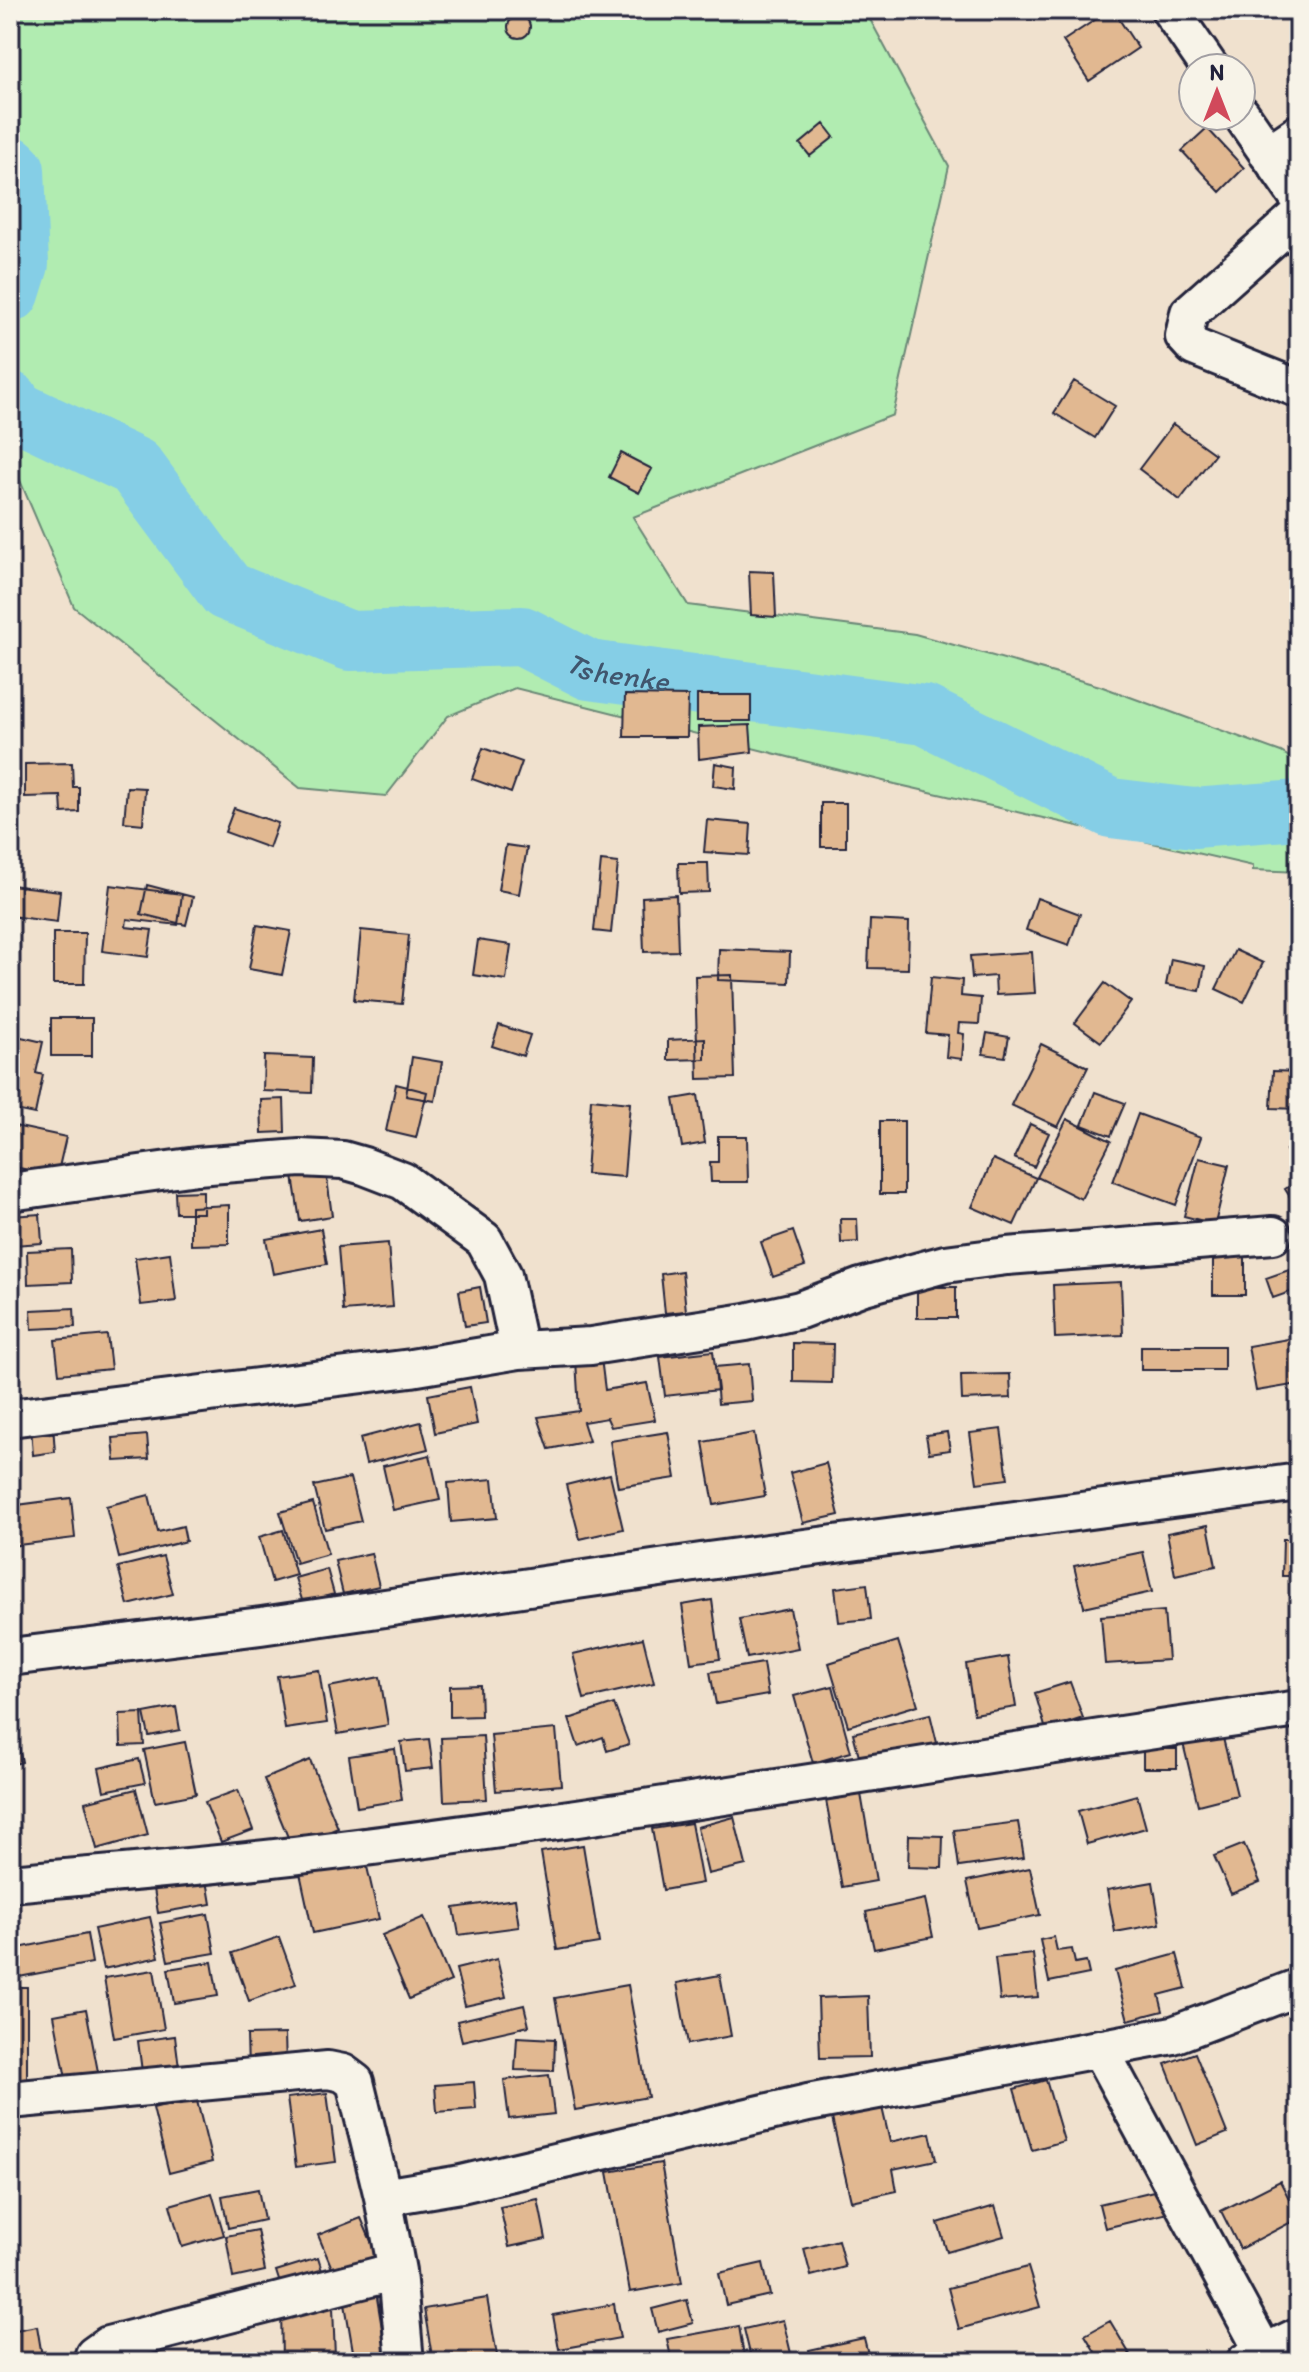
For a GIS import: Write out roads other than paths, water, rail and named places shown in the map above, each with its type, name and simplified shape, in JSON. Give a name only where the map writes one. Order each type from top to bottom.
[{"type":"street","points":[[1170,10],[1199,52]]},
{"type":"street","points":[[1253,132],[1299,198]]},
{"type":"street","points":[[1268,154],[1299,133]]},
{"type":"street","points":[[1299,215],[1189,313],[1184,336],[1194,347],[1299,389]]},
{"type":"street","points":[[10,1192],[197,1166],[285,1159],[343,1160],[364,1166],[403,1181],[484,1240],[503,1275],[519,1350]]},
{"type":"street","points":[[10,1418],[411,1368],[519,1350],[591,1346],[746,1322],[800,1310],[861,1287],[945,1264],[1007,1256],[1273,1235]]},
{"type":"street","points":[[10,1657],[261,1626],[708,1561],[1299,1482]]},
{"type":"street","points":[[10,1883],[324,1852],[931,1767],[1085,1740],[1299,1709]]},
{"type":"street","points":[[383,2197],[461,2184],[808,2103],[1173,2035],[1299,1987]]},
{"type":"street","points":[[1099,2048],[1259,2360],[1299,2336]]},
{"type":"street","points":[[10,2100],[328,2070],[343,2073],[355,2082],[383,2197],[397,2271],[405,2362]]},
{"type":"street","points":[[92,2362],[94,2355],[108,2345],[397,2271]]},
{"type":"waterway","name":"Tshenke","points":[[10,165],[15,170],[19,264],[10,293]]},
{"type":"waterway","name":"Tshenke","points":[[10,401],[15,410],[135,467],[227,591],[350,641],[522,636],[589,670],[925,715],[1111,808],[1194,818],[1299,810]]}]
